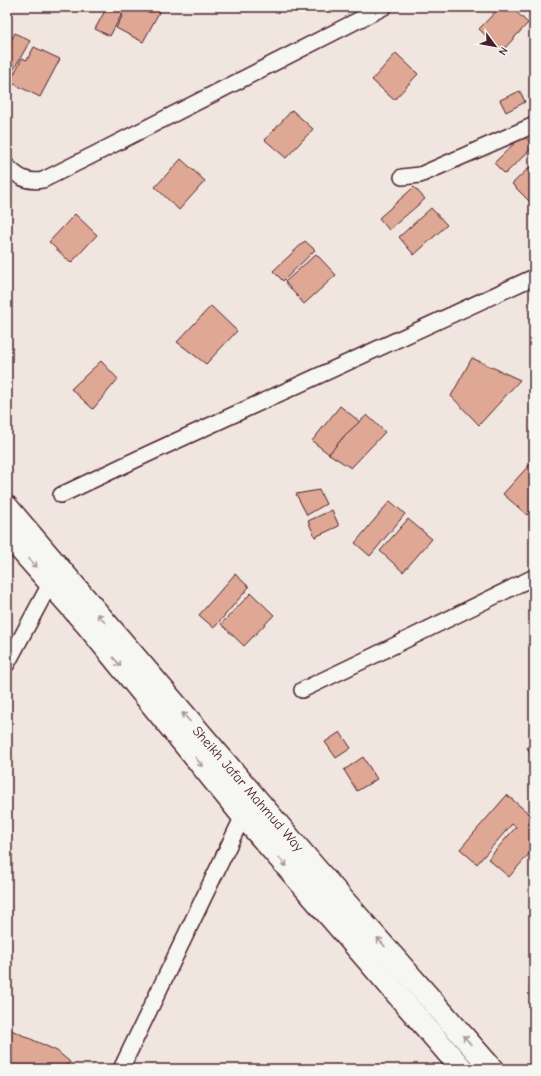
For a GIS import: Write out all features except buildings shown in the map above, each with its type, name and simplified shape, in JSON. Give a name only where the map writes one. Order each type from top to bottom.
[{"type":"main road","name":"Sheikh Jafar Mahmud Way","points":[[7,507],[316,869],[492,1069]]},
{"type":"main road","name":"Sheikh Jafar Mahmud Way","points":[[7,534],[51,582],[88,626],[243,816],[462,1069]]},
{"type":"street","points":[[7,166],[24,179],[33,182],[43,180],[384,7]]},
{"type":"street","points":[[402,177],[420,175],[534,125]]},
{"type":"street","points":[[61,495],[534,277]]},
{"type":"street","points":[[302,690],[534,577]]},
{"type":"street","points":[[7,664],[51,582]]},
{"type":"street","points":[[121,1069],[243,816]]}]
